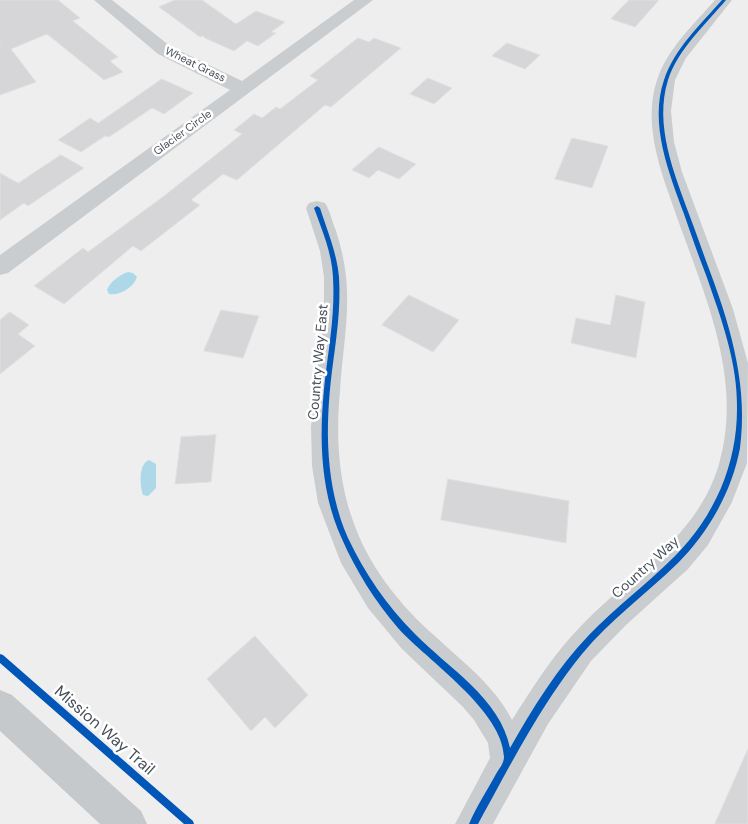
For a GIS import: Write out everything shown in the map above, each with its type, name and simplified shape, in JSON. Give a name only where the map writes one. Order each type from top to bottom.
[{"type":"main road","points":[[0,706],[128,824]]},
{"type":"street","name":"Wheat Grass","points":[[102,0],[164,50],[244,89]]},
{"type":"street","name":"Glacier Circle","points":[[0,266],[365,0]]},
{"type":"street","name":"Country Way","points":[[473,824],[508,760],[548,694],[580,650],[617,612],[678,558],[696,538],[722,495],[737,449],[742,403],[740,381],[733,348],[672,171],[664,142],[662,116],[663,91],[676,59],[724,0]]},
{"type":"street","name":"Country Way East","points":[[317,208],[336,275],[337,312],[325,419],[326,467],[337,518],[346,543],[374,592],[412,636],[489,713],[503,735],[508,760]]},
{"type":"water","points":[[128,272],[133,273],[137,277],[133,284],[118,294],[109,294],[107,290],[110,284]]},
{"type":"water","points":[[149,460],[156,464],[156,488],[148,496],[143,495],[141,470],[145,462]]},
{"type":"building","points":[[0,0],[58,0],[80,18],[73,21],[118,57],[110,61],[123,72],[104,80],[47,34],[11,49],[36,82],[0,95]]},
{"type":"building","points":[[175,0],[202,0],[236,24],[256,11],[285,22],[271,32],[276,33],[258,46],[247,41],[234,51],[203,36],[200,37],[159,7]]},
{"type":"building","points":[[629,0],[659,0],[635,27],[611,19]]},
{"type":"building","points":[[358,38],[369,42],[374,38],[401,48],[331,107],[325,105],[237,180],[223,174],[191,200],[200,205],[141,251],[133,246],[64,304],[34,286],[83,248],[88,252],[164,196],[242,134],[234,130],[254,114],[262,118],[276,107],[280,109],[318,80],[310,76]]},
{"type":"building","points":[[507,43],[540,55],[525,69],[492,56]]},
{"type":"building","points":[[428,78],[452,88],[434,104],[410,94]]},
{"type":"building","points":[[162,79],[193,93],[164,114],[152,108],[109,137],[105,136],[81,152],[58,140],[90,118],[98,123]]},
{"type":"building","points":[[572,138],[608,146],[592,188],[555,179]]},
{"type":"building","points":[[379,147],[416,164],[399,179],[378,170],[369,178],[352,170]]},
{"type":"building","points":[[61,155],[84,168],[28,206],[24,203],[0,220],[0,173],[18,183]]},
{"type":"building","points":[[409,295],[459,320],[433,352],[382,325]]},
{"type":"building","points":[[616,295],[645,302],[636,358],[571,343],[576,318],[610,325]]},
{"type":"building","points":[[221,310],[259,316],[243,358],[204,351]]},
{"type":"building","points":[[10,312],[29,325],[18,334],[35,346],[0,374],[0,320]]},
{"type":"building","points":[[216,435],[211,482],[175,484],[181,437]]},
{"type":"building","points":[[448,479],[569,501],[566,543],[441,520]]},
{"type":"building","points":[[255,636],[308,695],[275,728],[265,717],[251,731],[207,679]]},
{"type":"building","points":[[748,749],[748,824],[715,824]]},
{"type":"cycle path","points":[[473,824],[523,734],[564,670],[580,650],[615,614],[688,548],[715,508],[733,463],[737,448],[741,407],[732,348],[721,309],[672,172],[664,142],[661,111],[662,95],[666,80],[677,58],[691,38],[724,0]]},
{"type":"cycle path","points":[[317,208],[331,251],[336,277],[336,313],[327,389],[325,447],[332,503],[338,521],[360,568],[390,612],[413,638],[475,695],[486,708],[503,738],[508,760]]},
{"type":"cycle path","name":"Mission Way Trail","points":[[0,658],[190,824]]}]
